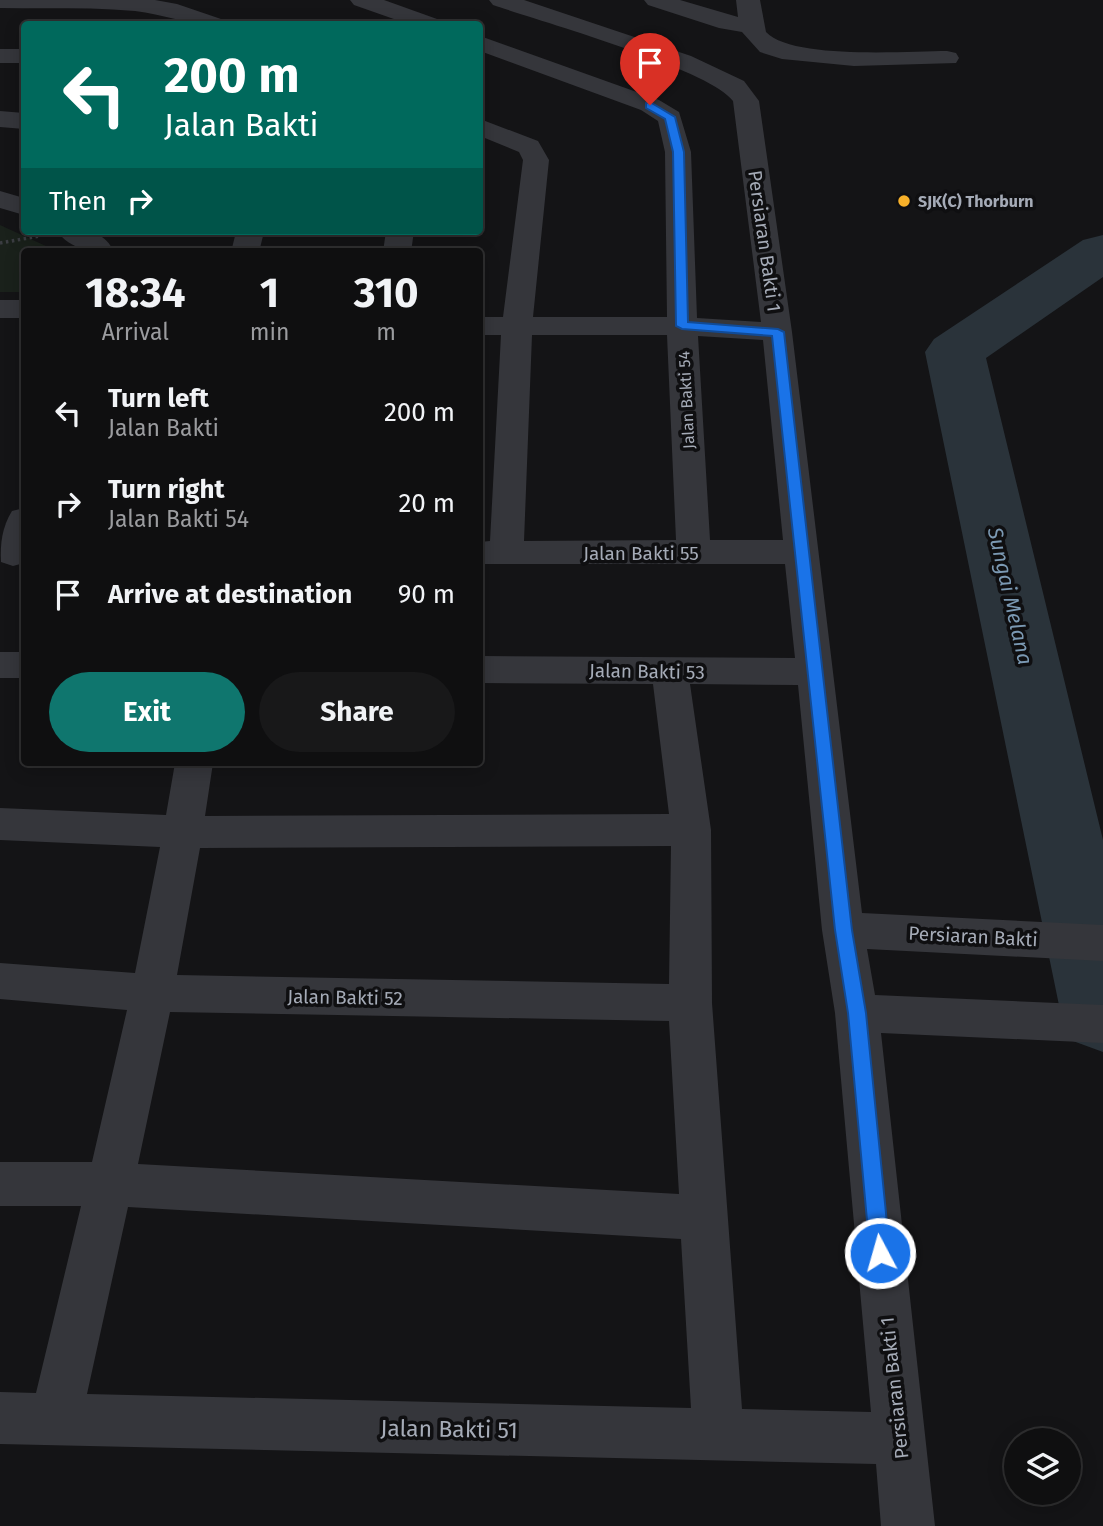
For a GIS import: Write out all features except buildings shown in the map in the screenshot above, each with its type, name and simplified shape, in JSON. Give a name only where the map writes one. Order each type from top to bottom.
[{"type":"street","points":[[362,0],[409,21]]},
{"type":"street","points":[[501,0],[546,9],[696,50],[738,24],[748,0]]},
{"type":"street","points":[[656,0],[738,24],[769,48],[797,55],[947,58]]},
{"type":"street","points":[[0,1],[132,4],[169,9],[204,21]]},
{"type":"street","name":"Jalan Bakti 54","points":[[483,44],[650,105],[670,117],[678,152],[682,326],[694,553]]},
{"type":"street","name":"Persiaran Bakti 1","points":[[696,50],[735,86],[746,101],[778,332],[843,930],[857,1013],[908,1526]]},
{"type":"street","points":[[0,56],[21,56]]},
{"type":"street","points":[[0,119],[21,121]]},
{"type":"street","points":[[483,128],[529,147],[536,160],[493,553]]},
{"type":"street","points":[[0,199],[21,206]]},
{"type":"street","points":[[78,235],[98,248]]},
{"type":"street","points":[[0,309],[21,309]]},
{"type":"street","points":[[483,326],[682,326],[778,332]]},
{"type":"street","points":[[12,554],[21,528]]},
{"type":"street","name":"Jalan Bakti 55","points":[[493,553],[802,552]]},
{"type":"street","points":[[0,665],[21,665]]},
{"type":"street","name":"Jalan Bakti 53","points":[[483,669],[815,672]]},
{"type":"street","points":[[670,671],[691,830],[690,1003],[718,1435]]},
{"type":"street","points":[[56,1419],[152,993],[184,832],[194,766]]},
{"type":"street","points":[[0,824],[184,832],[691,830]]},
{"type":"street","name":"Persiaran Bakti","points":[[843,930],[1103,943]]},
{"type":"street","name":"Jalan Bakti 52","points":[[0,981],[152,993],[690,1003]]},
{"type":"street","points":[[857,1013],[1103,1024]]},
{"type":"street","points":[[0,1184],[109,1184],[705,1218]]},
{"type":"street","name":"Jalan Bakti 51","points":[[0,1418],[899,1439]]},
{"type":"path","points":[[0,243],[41,236]]},
{"type":"shaded area","points":[[0,225],[50,248],[21,248],[21,292],[0,292]]},
{"type":"waterway","name":"Sungai Melana","points":[[1103,252],[955,352],[1103,1015]]},
{"type":"place","name":"SJK(C) Thorburn","points":[[904,201]]},
{"type":"route","points":[[650,105],[670,117],[678,152],[682,326],[778,332],[843,930],[857,1013],[880,1253]]}]
